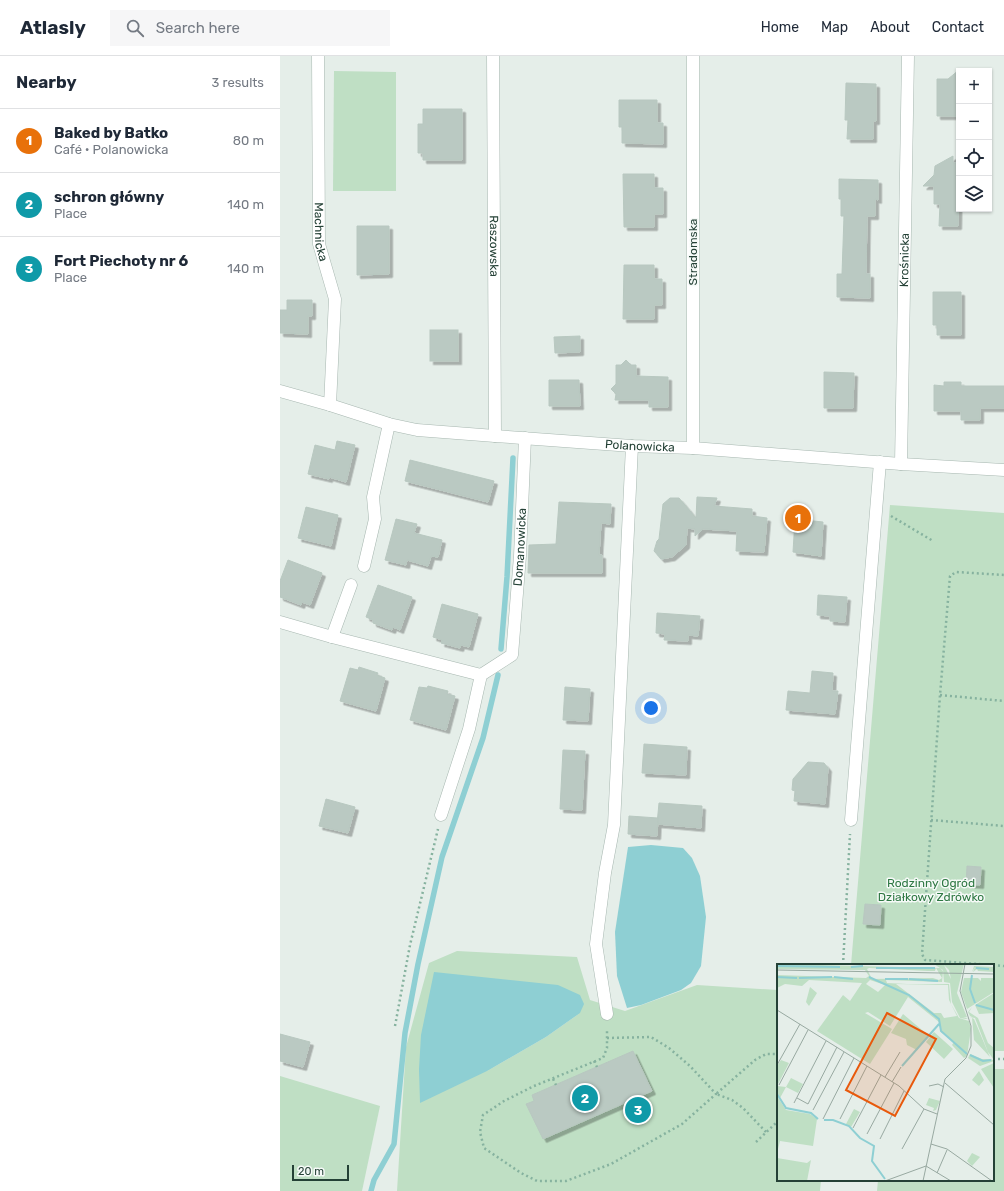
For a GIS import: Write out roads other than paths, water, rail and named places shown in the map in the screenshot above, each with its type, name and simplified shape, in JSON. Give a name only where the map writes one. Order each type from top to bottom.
[{"type":"street","name":"Machnicka","points":[[318,56],[319,244],[335,299],[330,405]]},
{"type":"street","name":"Raszowska","points":[[493,56],[495,436]]},
{"type":"street","name":"Stradomska","points":[[693,56],[693,448]]},
{"type":"street","name":"Krośnicka","points":[[901,464],[908,56]]},
{"type":"street","name":"Polanowicka","points":[[280,391],[389,424],[417,430],[632,446],[693,448],[901,464],[1004,470]]},
{"type":"street","points":[[364,566],[375,519],[373,497],[389,424]]},
{"type":"street","name":"Domanowicka","points":[[480,675],[512,655],[520,556],[525,438]]},
{"type":"street","points":[[607,1014],[596,944],[605,874],[614,825],[632,446]]},
{"type":"street","points":[[851,820],[880,462]]},
{"type":"street","points":[[332,637],[351,585]]},
{"type":"street","points":[[280,622],[480,675],[469,729],[441,815]]},
{"type":"water","points":[[651,845],[683,848],[692,858],[700,876],[706,917],[701,966],[691,983],[681,990],[641,1005],[627,1008],[617,976],[615,932],[628,847]]},
{"type":"water","points":[[434,972],[558,985],[580,995],[584,1004],[580,1013],[546,1037],[487,1071],[420,1103],[419,1069],[421,1035]]},
{"type":"waterway","points":[[501,649],[507,577],[513,458]]},
{"type":"waterway","points":[[371,1191],[374,1180],[394,1144],[405,1033],[418,964],[442,857],[483,738],[498,675]]},
{"type":"place","name":"Baked by Batko","points":[[798,518]]},
{"type":"place","name":"schron główny","points":[[585,1098]]},
{"type":"place","name":"Fort Piechoty nr 6","points":[[638,1110]]},
{"type":"park label","name":"Rodzinny Ogród Działkowy Zdrówko","points":[[931,890]]}]
